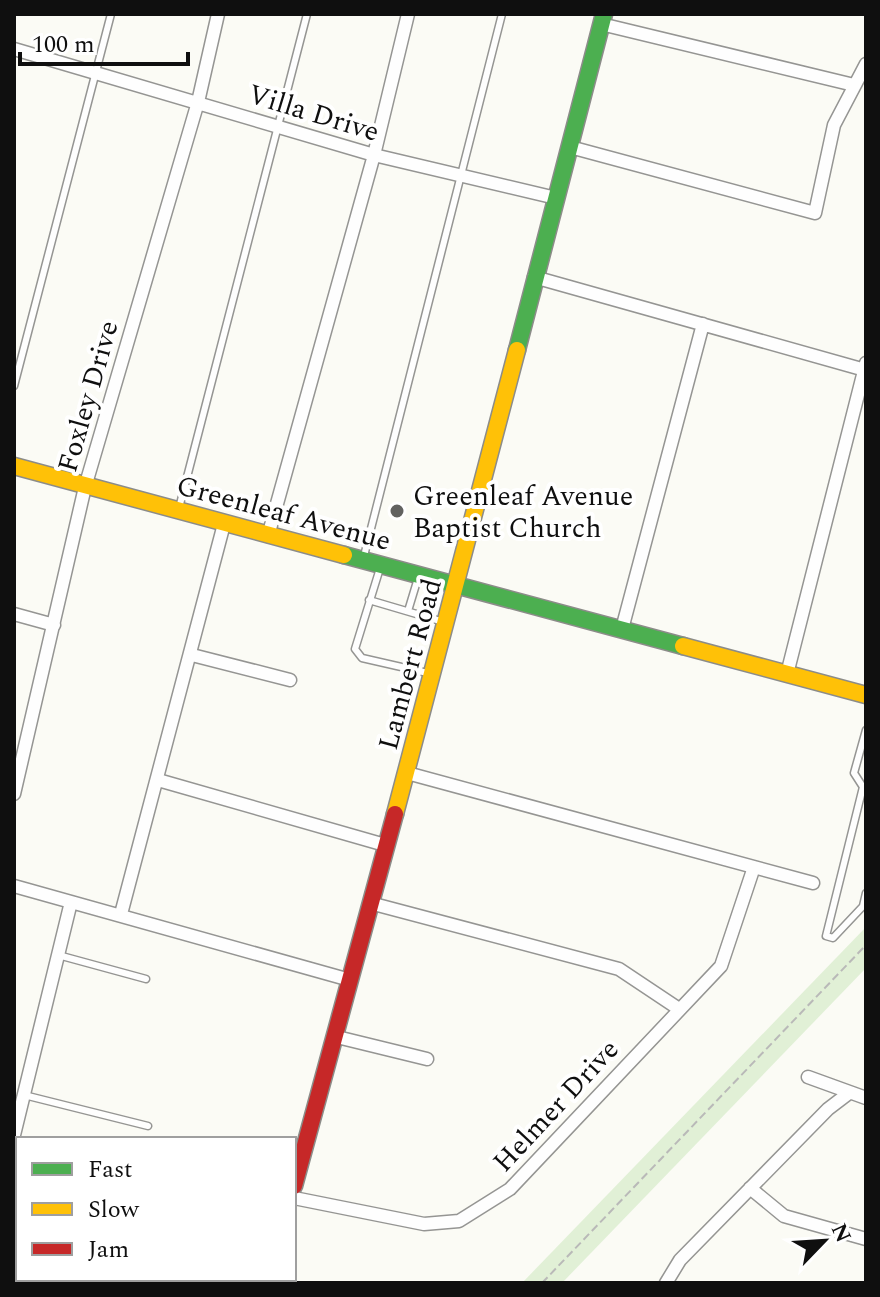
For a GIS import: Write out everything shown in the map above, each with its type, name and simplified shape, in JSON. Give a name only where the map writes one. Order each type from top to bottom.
[{"type":"main road","name":"Lambert Road","points":[[296,1179],[447,623],[603,19]]},
{"type":"main road","name":"Greenleaf Avenue","points":[[14,466],[866,695]]},
{"type":"street","name":"Foxley Drive","points":[[14,794],[20,751],[54,625],[85,487],[198,102],[218,14]]},
{"type":"street","points":[[268,536],[374,155],[408,14]]},
{"type":"street","points":[[603,19],[854,85]]},
{"type":"street","name":"Villa Drive","points":[[14,49],[374,155],[556,198]]},
{"type":"street","points":[[570,147],[815,213],[834,125],[866,64]]},
{"type":"street","points":[[534,277],[865,366],[787,674]]},
{"type":"street","points":[[622,629],[703,324]]},
{"type":"street","points":[[121,914],[192,655],[224,524]]},
{"type":"street","points":[[14,614],[54,625]]},
{"type":"street","points":[[192,655],[290,680]]},
{"type":"street","points":[[407,773],[813,883]]},
{"type":"street","points":[[158,780],[385,845]]},
{"type":"street","name":"Helmer Drive","points":[[296,1198],[424,1224],[459,1221],[510,1189],[721,966],[754,867]]},
{"type":"street","points":[[14,886],[350,980]]},
{"type":"street","points":[[14,1135],[71,902]]},
{"type":"street","points":[[370,903],[619,969],[679,1009]]},
{"type":"street","points":[[337,1037],[427,1059]]},
{"type":"street","points":[[808,1077],[866,1098]]},
{"type":"street","points":[[666,1283],[680,1260],[828,1109],[849,1093]]},
{"type":"street","points":[[750,1188],[784,1216],[866,1239]]},
{"type":"lane","points":[[14,386],[111,14]]},
{"type":"lane","points":[[178,512],[307,14]]},
{"type":"lane","points":[[363,560],[502,14]]},
{"type":"lane","points":[[381,565],[355,644],[358,655],[432,674]]},
{"type":"lane","points":[[408,611],[419,574]]},
{"type":"lane","points":[[369,600],[447,623]]},
{"type":"lane","points":[[866,730],[854,773],[863,787],[826,936],[833,938],[865,905],[866,893]]},
{"type":"lane","points":[[58,955],[146,979]]},
{"type":"lane","points":[[24,1095],[148,1126]]},
{"type":"path","points":[[542,1283],[866,945]]},
{"type":"green space","points":[[866,927],[866,968],[562,1283],[522,1283]]},
{"type":"traffic: fast","points":[[517,350],[604,14]]},
{"type":"traffic: fast","points":[[344,555],[683,646]]},
{"type":"traffic: slow","points":[[395,814],[517,350]]},
{"type":"traffic: slow","points":[[14,466],[344,555]]},
{"type":"traffic: slow","points":[[683,646],[866,695]]},
{"type":"traffic: jam","points":[[296,1179],[395,814]]},
{"type":"place","name":"Greenleaf Avenue Baptist Church","points":[[397,511]]}]
